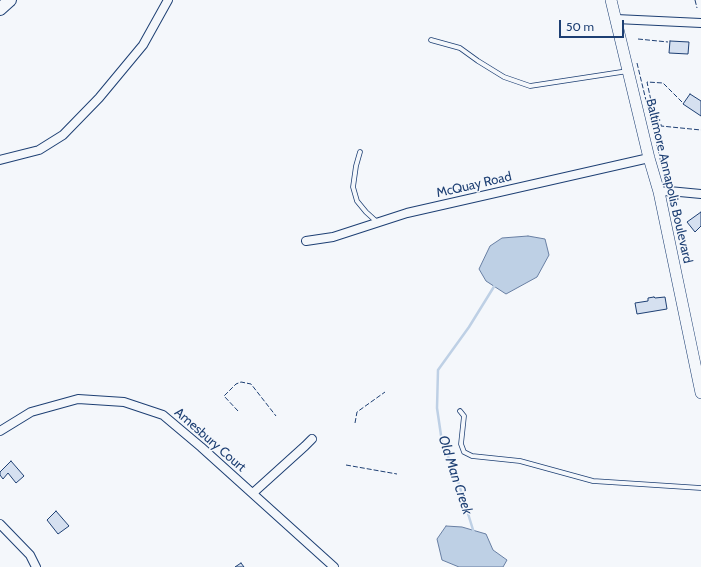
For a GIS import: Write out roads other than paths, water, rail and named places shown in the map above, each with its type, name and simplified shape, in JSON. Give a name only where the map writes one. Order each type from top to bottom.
[{"type":"main road","points":[[0,9],[10,0]]},
{"type":"main road","name":"Baltimore Annapolis Boulevard","points":[[611,0],[649,158],[659,192],[701,393]]},
{"type":"street","points":[[0,160],[39,150],[63,134],[99,98],[143,45],[168,0]]},
{"type":"street","points":[[616,19],[701,23]]},
{"type":"street","name":"McQuay Road","points":[[306,240],[333,237],[414,211],[649,158]]},
{"type":"street","points":[[659,192],[669,191],[701,194]]},
{"type":"street","name":"Amesbury Court","points":[[0,431],[31,412],[78,399],[124,402],[163,415],[253,493],[334,567]]},
{"type":"street","points":[[253,493],[312,438]]},
{"type":"street","points":[[0,524],[30,554],[36,567]]},
{"type":"lane","points":[[432,40],[460,48],[504,77],[530,86],[628,71]]},
{"type":"lane","points":[[360,152],[353,187],[357,201],[377,223]]},
{"type":"lane","points":[[460,411],[464,416],[461,444],[464,452],[472,456],[520,461],[593,481],[701,488]]},
{"type":"water","points":[[528,236],[545,239],[549,255],[537,277],[506,294],[486,281],[479,269],[490,246],[502,238]]},
{"type":"water","points":[[446,526],[462,527],[486,534],[493,550],[507,560],[503,567],[459,567],[442,560],[437,539]]},
{"type":"waterway","name":"Old Man Creek","points":[[474,533],[457,478],[442,442],[437,408],[438,370],[469,327],[495,285]]}]
